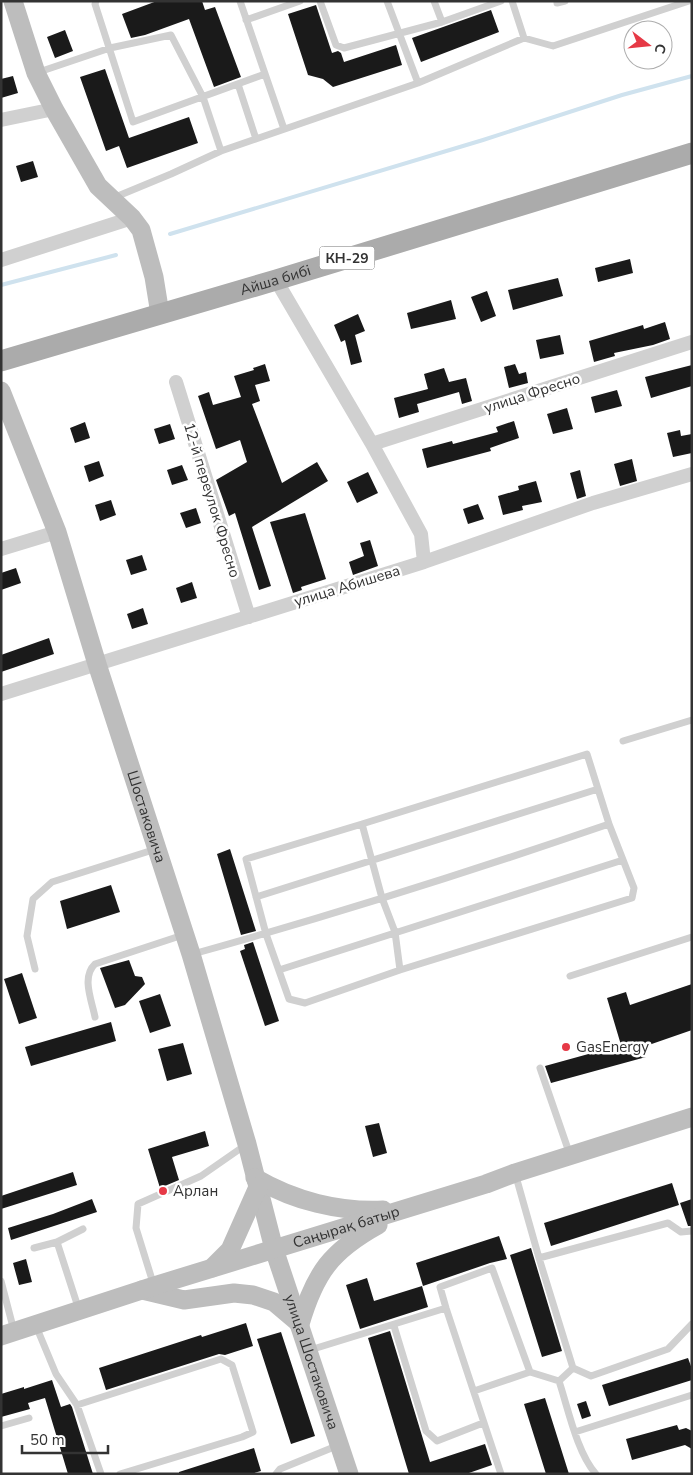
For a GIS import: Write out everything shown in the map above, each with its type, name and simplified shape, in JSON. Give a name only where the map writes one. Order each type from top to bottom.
[{"type":"main road","name":"Айша бибі","points":[[1,361],[276,280],[692,153]]},
{"type":"street","points":[[14,1],[36,73],[54,109],[98,186],[137,224],[154,277],[160,314]]},
{"type":"street","points":[[1,120],[54,109]]},
{"type":"street","points":[[1,260],[137,224]]},
{"type":"street","points":[[276,280],[372,444],[421,534],[424,562]]},
{"type":"street","name":"улица Фресно","points":[[372,444],[692,342]]},
{"type":"street","name":"12-й переулок Фресно","points":[[176,382],[249,617]]},
{"type":"street","name":"Шостаковича","points":[[1,391],[57,532],[97,664],[190,954],[247,1144],[274,1249]]},
{"type":"street","name":"улица Абишева","points":[[1,694],[424,562],[593,503],[692,474]]},
{"type":"street","points":[[1,549],[57,532]]},
{"type":"street","name":"Саңырақ батыр","points":[[8,1334],[148,1288],[486,1184],[570,1155],[692,1117]]},
{"type":"street","points":[[212,1268],[230,1250],[257,1183],[300,1198],[338,1208],[370,1210],[407,1209]]},
{"type":"street","points":[[148,1288],[184,1300],[234,1293],[253,1295],[274,1302],[300,1324],[309,1296],[326,1265],[338,1252],[356,1238],[407,1209]]},
{"type":"street","name":"улица Шостаковича","points":[[274,1249],[349,1474]]},
{"type":"lane","points":[[96,1],[95,4],[133,122],[265,74]]},
{"type":"lane","points":[[240,1],[284,129]]},
{"type":"lane","points":[[246,20],[300,1]]},
{"type":"lane","points":[[320,1],[336,45],[348,48],[442,22],[501,1]]},
{"type":"lane","points":[[387,1],[418,83]]},
{"type":"lane","points":[[434,1],[442,22]]},
{"type":"lane","points":[[512,1],[524,38]]},
{"type":"lane","points":[[557,1],[557,3],[565,1]]},
{"type":"lane","points":[[111,199],[221,151],[418,83],[524,38],[553,46],[664,5],[689,1]]},
{"type":"lane","points":[[36,73],[110,48],[171,35],[203,97],[221,151]]},
{"type":"lane","points":[[238,84],[256,139]]},
{"type":"lane","points":[[623,741],[692,720]]},
{"type":"lane","points":[[587,754],[609,824],[634,888],[632,898],[400,970],[305,1003],[289,999],[266,934],[246,859],[587,754]]},
{"type":"lane","points":[[256,898],[598,789]]},
{"type":"lane","points":[[362,824],[382,898],[395,932],[400,970]]},
{"type":"lane","points":[[190,954],[266,934],[484,867],[609,824]]},
{"type":"lane","points":[[35,969],[27,936],[33,899],[52,882],[156,849]]},
{"type":"lane","points":[[279,970],[623,860]]},
{"type":"lane","points":[[95,1016],[88,978],[89,972],[95,964],[184,935]]},
{"type":"lane","points":[[570,976],[692,937]]},
{"type":"lane","points":[[540,1068],[570,1155]]},
{"type":"lane","points":[[148,1288],[136,1228],[138,1204],[201,1176],[247,1144]]},
{"type":"lane","points":[[515,1173],[573,1368],[591,1376],[668,1349],[692,1324]]},
{"type":"lane","points":[[539,1258],[668,1223],[681,1232],[692,1231]]},
{"type":"lane","points":[[34,1248],[57,1242],[84,1229]]},
{"type":"lane","points":[[57,1242],[79,1310]]},
{"type":"lane","points":[[501,1474],[483,1424],[440,1287],[492,1268],[530,1372]]},
{"type":"lane","points":[[1,1281],[8,1334]]},
{"type":"lane","points":[[309,1350],[394,1326],[446,1308]]},
{"type":"lane","points":[[36,1325],[56,1374],[77,1405],[101,1474]]},
{"type":"lane","points":[[394,1326],[426,1431],[437,1441],[483,1424]]},
{"type":"lane","points":[[77,1405],[221,1359],[232,1365],[252,1432],[242,1437],[120,1474]]},
{"type":"lane","points":[[559,1381],[573,1368]]},
{"type":"lane","points":[[474,1391],[530,1372],[559,1381]]},
{"type":"lane","points":[[559,1381],[574,1432],[590,1467],[596,1474]]},
{"type":"lane","points":[[574,1432],[692,1395]]},
{"type":"lane","points":[[1,1426],[29,1418]]},
{"type":"lane","points":[[276,1474],[280,1469],[340,1444]]},
{"type":"building","points":[[157,1],[202,1],[205,10],[215,7],[241,77],[214,87],[189,19],[145,35],[131,38],[122,14]]},
{"type":"building","points":[[316,5],[332,53],[338,51],[341,53],[344,62],[396,45],[402,65],[333,87],[323,79],[308,75],[288,14]]},
{"type":"building","points":[[491,10],[499,32],[421,62],[412,38]]},
{"type":"building","points":[[65,30],[73,51],[55,58],[47,37]]},
{"type":"building","points":[[105,69],[129,138],[189,117],[198,143],[127,168],[119,146],[106,151],[80,77]]},
{"type":"building","points":[[13,76],[18,93],[1,98],[1,79]]},
{"type":"building","points":[[33,161],[38,177],[21,182],[16,166]]},
{"type":"building","points":[[630,259],[633,273],[598,282],[595,268]]},
{"type":"building","points":[[558,278],[563,296],[513,310],[508,290]]},
{"type":"building","points":[[487,291],[496,316],[481,322],[471,297]]},
{"type":"building","points":[[451,300],[456,319],[411,329],[407,313]]},
{"type":"building","points":[[358,314],[365,331],[355,335],[362,362],[351,365],[345,340],[341,342],[334,325]]},
{"type":"building","points":[[665,322],[670,339],[653,345],[614,353],[615,356],[594,362],[589,341],[643,325],[644,329]]},
{"type":"building","points":[[560,335],[564,354],[540,359],[536,340]]},
{"type":"building","points":[[265,364],[270,381],[255,385],[260,401],[252,404],[282,483],[317,462],[328,481],[252,527],[271,586],[259,590],[235,513],[229,516],[216,480],[247,462],[240,440],[216,449],[198,396],[209,392],[213,405],[241,397],[234,376],[254,370],[253,368]]},
{"type":"building","points":[[515,364],[519,374],[526,372],[528,383],[509,388],[504,367]]},
{"type":"building","points":[[692,365],[692,386],[651,398],[645,377]]},
{"type":"building","points":[[444,368],[449,382],[466,378],[472,401],[462,404],[459,392],[417,404],[419,412],[399,418],[394,398],[428,389],[424,374]]},
{"type":"building","points":[[617,390],[622,406],[595,413],[591,397]]},
{"type":"building","points":[[567,408],[573,429],[553,434],[547,414]]},
{"type":"building","points":[[514,421],[519,438],[490,448],[491,451],[427,468],[422,449],[452,441],[453,444],[498,432],[496,427]]},
{"type":"building","points":[[85,422],[90,438],[75,443],[70,428]]},
{"type":"building","points":[[170,424],[175,439],[159,444],[154,429]]},
{"type":"building","points":[[680,430],[681,436],[692,434],[692,453],[673,457],[667,433]]},
{"type":"building","points":[[632,459],[637,481],[620,486],[614,464]]},
{"type":"building","points":[[99,461],[104,476],[89,482],[84,466]]},
{"type":"building","points":[[182,465],[188,480],[172,485],[167,470]]},
{"type":"building","points":[[580,470],[586,496],[577,499],[570,473]]},
{"type":"building","points":[[368,472],[378,493],[357,503],[347,482]]},
{"type":"building","points":[[536,481],[542,502],[522,506],[523,510],[503,515],[498,496],[519,490],[518,486]]},
{"type":"building","points":[[111,500],[116,515],[100,521],[95,505]]},
{"type":"building","points":[[478,504],[484,519],[468,524],[463,509]]},
{"type":"building","points":[[196,508],[201,523],[186,528],[180,513]]},
{"type":"building","points":[[305,513],[326,579],[301,587],[302,590],[293,593],[270,522]]},
{"type":"building","points":[[370,540],[378,566],[353,575],[349,562],[364,556],[360,543]]},
{"type":"building","points":[[142,555],[147,570],[131,575],[126,560]]},
{"type":"building","points":[[16,568],[21,583],[1,590],[1,573]]},
{"type":"building","points":[[192,582],[197,598],[181,603],[176,588]]},
{"type":"building","points":[[143,608],[148,624],[132,629],[127,614]]},
{"type":"building","points":[[49,638],[54,654],[1,672],[1,655]]},
{"type":"building","points":[[230,849],[256,931],[241,935],[217,854]]},
{"type":"building","points":[[111,885],[120,912],[67,929],[60,901]]},
{"type":"building","points":[[253,942],[279,1021],[265,1026],[240,951],[245,949],[244,945]]},
{"type":"building","points":[[129,960],[135,976],[142,977],[145,984],[125,1005],[115,1008],[100,968]]},
{"type":"building","points":[[22,973],[37,1018],[19,1024],[4,979]]},
{"type":"building","points":[[692,984],[692,1030],[643,1047],[646,1057],[551,1083],[545,1066],[621,1045],[607,998],[626,992],[630,1005]]},
{"type":"building","points":[[160,994],[171,1026],[150,1033],[139,1001]]},
{"type":"building","points":[[111,1022],[116,1041],[31,1066],[25,1047]]},
{"type":"building","points":[[183,1043],[192,1074],[167,1081],[158,1049]]},
{"type":"building","points":[[379,1123],[387,1153],[373,1157],[365,1126]]},
{"type":"building","points":[[205,1131],[209,1146],[172,1157],[179,1180],[160,1188],[148,1149]]},
{"type":"building","points":[[73,1172],[77,1185],[1,1209],[1,1196]]},
{"type":"building","points":[[672,1183],[679,1205],[551,1246],[544,1223]]},
{"type":"building","points":[[92,1199],[97,1212],[11,1240],[8,1228]]},
{"type":"building","points":[[692,1199],[692,1226],[688,1226],[680,1203]]},
{"type":"building","points":[[499,1236],[507,1259],[423,1286],[416,1263]]},
{"type":"building","points":[[531,1248],[562,1351],[542,1357],[510,1255]]},
{"type":"building","points":[[26,1259],[32,1282],[19,1285],[13,1263]]},
{"type":"building","points":[[367,1278],[374,1301],[422,1286],[428,1307],[360,1329],[346,1285]]},
{"type":"building","points":[[246,1323],[253,1346],[225,1355],[219,1354],[106,1390],[99,1368],[201,1335],[202,1337]]},
{"type":"building","points":[[390,1331],[430,1462],[485,1444],[492,1465],[466,1474],[409,1474],[368,1338]]},
{"type":"building","points":[[281,1332],[315,1436],[291,1444],[257,1339]]},
{"type":"building","points":[[688,1358],[692,1369],[692,1380],[609,1406],[602,1385]]},
{"type":"building","points":[[52,1380],[61,1407],[70,1404],[72,1407],[93,1474],[68,1474],[45,1398],[28,1403],[30,1409],[1,1417],[1,1394]]},
{"type":"building","points":[[545,1398],[569,1474],[546,1474],[524,1404]]},
{"type":"building","points":[[586,1401],[591,1416],[582,1419],[577,1404]]},
{"type":"building","points":[[677,1425],[679,1430],[686,1428],[692,1431],[692,1449],[685,1445],[632,1460],[626,1439]]},
{"type":"building","points":[[254,1448],[261,1471],[251,1474],[179,1474],[179,1472]]},
{"type":"waterway","points":[[170,234],[483,140],[622,95],[692,76]]},
{"type":"waterway","points":[[1,285],[116,255]]},
{"type":"place","name":"GasEnergy","points":[[566,1047]]},
{"type":"place","name":"Арлан","points":[[163,1191]]}]
